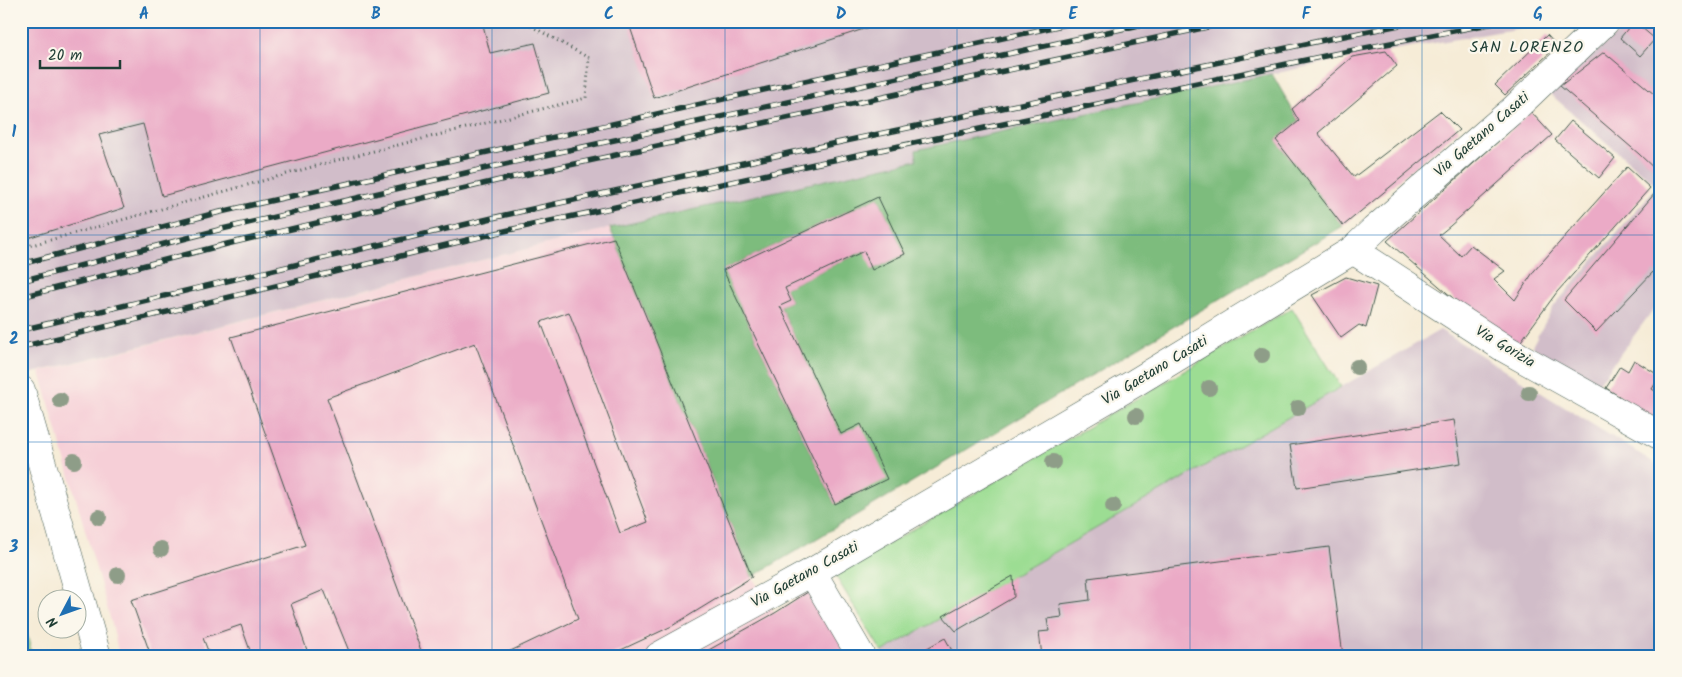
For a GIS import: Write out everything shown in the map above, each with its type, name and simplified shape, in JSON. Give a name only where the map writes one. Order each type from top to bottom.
[{"type":"street","name":"Via Gaetano Casati","points":[[659,656],[812,572],[1133,384],[1353,250],[1514,109],[1605,22]]},
{"type":"street","name":"Via Gorizia","points":[[1353,250],[1504,348],[1661,436]]},
{"type":"street","points":[[21,390],[98,656]]},
{"type":"street","points":[[812,572],[861,656]]},
{"type":"path","points":[[21,248],[330,162],[586,98],[589,58],[522,21]]},
{"type":"shaded area","points":[[21,21],[1562,21],[1352,57],[916,150],[918,160],[610,228],[21,376]]},
{"type":"shaded area","points":[[1632,21],[1661,21],[1661,299],[1596,387],[1532,346],[1554,306],[1657,186],[1549,93]]},
{"type":"shaded area","points":[[610,228],[752,577],[775,613],[811,590],[849,656],[119,656],[113,628],[40,372]]},
{"type":"shaded area","points":[[1440,330],[1661,467],[1661,656],[884,656],[882,652]]},
{"type":"green space","points":[[1272,74],[1299,121],[1276,140],[1343,226],[752,577],[610,228],[917,160],[916,150]],"holes":[[[878,197],[905,254],[873,270],[864,251],[785,288],[791,301],[780,306],[841,434],[861,425],[835,504],[723,270]]]},
{"type":"green space","points":[[1292,308],[1341,387],[882,652],[835,575]]},
{"type":"green space","points":[[21,606],[32,656],[21,656]]},
{"type":"building","points":[[21,21],[482,21],[490,53],[535,43],[549,93],[162,196],[143,124],[99,135],[124,208],[21,240]]},
{"type":"building","points":[[628,21],[885,21],[885,22],[654,98]]},
{"type":"building","points":[[1634,21],[1655,39],[1640,56],[1620,38]]},
{"type":"building","points":[[1648,21],[1661,21],[1661,32]]},
{"type":"building","points":[[1547,35],[1557,46],[1505,95],[1495,85]]},
{"type":"building","points":[[1386,51],[1397,66],[1318,133],[1354,177],[1440,111],[1459,130],[1343,226],[1276,140],[1299,121],[1292,109],[1352,57]]},
{"type":"building","points":[[1604,52],[1661,100],[1661,175],[1560,86]]},
{"type":"building","points":[[1531,112],[1552,135],[1439,235],[1461,256],[1471,245],[1505,271],[1494,279],[1515,300],[1534,271],[1627,167],[1650,188],[1557,292],[1516,348],[1498,337],[1387,241]]},
{"type":"building","points":[[1571,121],[1615,158],[1599,178],[1555,140]]},
{"type":"building","points":[[1661,186],[1661,274],[1654,271],[1596,332],[1564,300]]},
{"type":"building","points":[[878,197],[905,254],[872,270],[864,251],[785,288],[791,301],[780,306],[841,434],[861,424],[887,479],[835,504],[723,270]]},
{"type":"building","points":[[614,238],[752,577],[672,626],[608,656],[500,656],[578,619],[475,343],[327,398],[423,656],[351,656],[324,590],[291,604],[309,656],[252,656],[241,625],[203,638],[210,656],[151,656],[131,600],[305,545],[231,337]],"holes":[[[569,312],[648,522],[620,533],[541,322]]]},
{"type":"building","points":[[1346,277],[1377,286],[1366,328],[1359,325],[1341,338],[1312,295]]},
{"type":"building","points":[[1634,360],[1660,376],[1652,389],[1661,395],[1661,423],[1606,388],[1620,366],[1628,371]]},
{"type":"building","points":[[1454,420],[1461,463],[1297,488],[1290,445]]},
{"type":"building","points":[[1329,547],[1343,656],[1042,656],[1039,632],[1049,631],[1047,619],[1062,617],[1060,604],[1090,600],[1088,578]]},
{"type":"building","points":[[1013,576],[1014,597],[956,631],[943,616]]},
{"type":"building","points":[[811,590],[849,656],[698,656],[775,613]]},
{"type":"building","points":[[945,638],[955,656],[913,656]]},
{"type":"railway","points":[[21,264],[216,213],[1081,21]]},
{"type":"railway","points":[[21,281],[222,229],[496,166],[1158,21]]},
{"type":"railway","points":[[21,297],[227,244],[500,180],[1235,21]]},
{"type":"railway","points":[[21,330],[505,215],[789,153],[1420,21]]},
{"type":"railway","points":[[21,347],[509,230],[1334,54],[1505,21]]},
{"type":"district","name":"SAN LORENZO","points":[[1527,47]]}]
